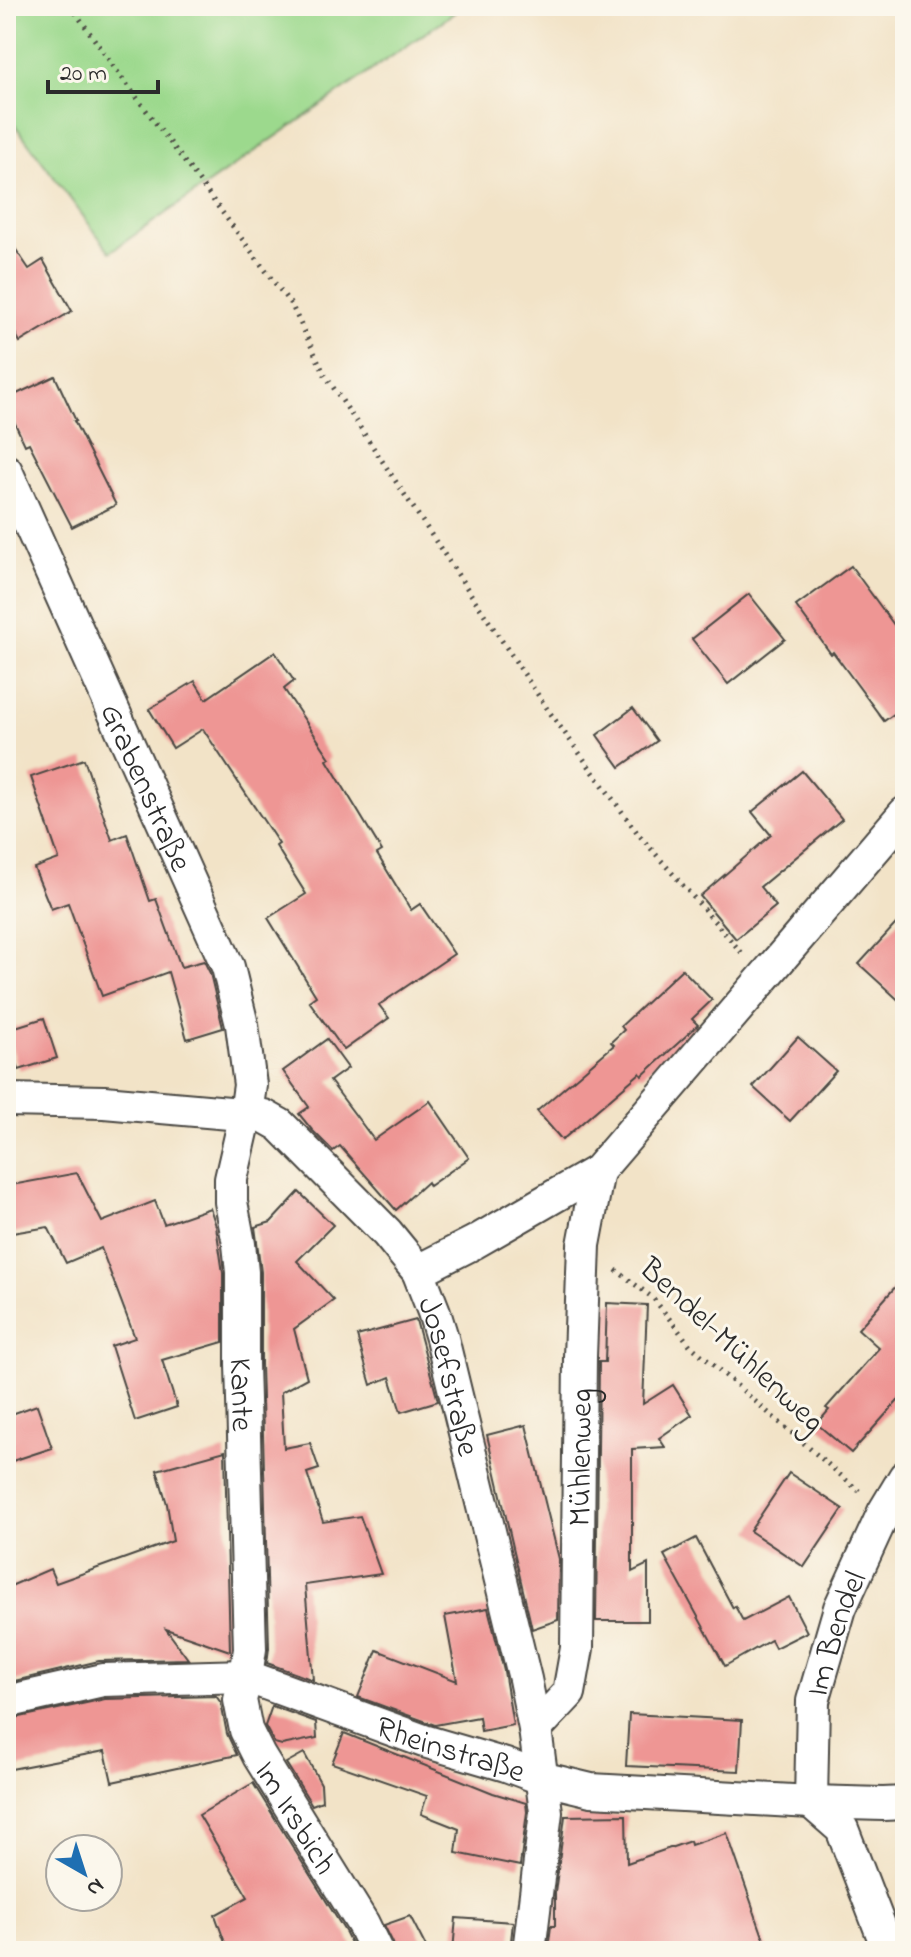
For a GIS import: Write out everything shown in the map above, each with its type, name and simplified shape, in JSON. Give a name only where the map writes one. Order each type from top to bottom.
[{"type":"street","name":"Grabenstraße","points":[[6,471],[228,967],[242,1025],[250,1085],[246,1114]]},
{"type":"street","name":"Mühlenweg","points":[[418,1271],[598,1171],[905,813]]},
{"type":"street","name":"Josefstraße","points":[[6,1100],[104,1102],[264,1116],[280,1125],[387,1233],[418,1271],[442,1338],[535,1729],[546,1812],[529,1951]]},
{"type":"street","name":"Kante","points":[[246,1114],[231,1179],[231,1202],[242,1272],[250,1649],[246,1676]]},
{"type":"street","name":"Mühlenweg","points":[[535,1729],[569,1693],[577,1648],[584,1245],[598,1171]]},
{"type":"street","name":"Im Bendel","points":[[811,1802],[813,1701],[840,1608],[884,1512],[905,1477]]},
{"type":"street","name":"Rheinstraße","points":[[6,1702],[103,1680],[246,1676],[424,1741],[541,1778],[591,1790],[811,1802],[905,1803]]},
{"type":"street","name":"Im Irsbich","points":[[246,1676],[240,1700],[246,1730],[363,1924],[376,1951]]},
{"type":"street","points":[[811,1802],[842,1829],[889,1951]]},
{"type":"path","points":[[71,6],[292,306],[325,375],[548,710],[639,835],[764,978]]},
{"type":"path","name":"Bendel-Mühlenweg","points":[[584,1245],[653,1298],[690,1345],[884,1512]]},
{"type":"green space","points":[[6,6],[464,6],[110,252],[6,113]]},
{"type":"building","points":[[6,235],[29,269],[43,260],[72,311],[20,342],[6,317]]},
{"type":"building","points":[[55,376],[116,505],[72,527],[29,443],[25,445],[6,404],[6,399]]},
{"type":"building","points":[[851,566],[905,640],[905,706],[884,721],[796,606]]},
{"type":"building","points":[[749,594],[785,639],[728,684],[692,639]]},
{"type":"building","points":[[275,652],[294,681],[284,689],[330,758],[327,760],[382,851],[377,854],[411,910],[420,904],[454,954],[379,1005],[389,1018],[344,1050],[309,1001],[316,996],[268,918],[306,894],[276,846],[279,844],[203,729],[173,748],[149,709],[195,681],[206,699]]},
{"type":"building","points":[[633,708],[657,741],[620,767],[597,735]]},
{"type":"building","points":[[84,759],[112,840],[127,834],[150,901],[156,899],[181,967],[204,961],[210,973],[223,1028],[187,1039],[168,972],[102,996],[68,903],[51,909],[34,868],[59,859],[31,777]]},
{"type":"building","points":[[802,771],[842,819],[760,887],[776,906],[736,939],[700,896],[771,835],[752,812]]},
{"type":"building","points":[[905,914],[905,1006],[859,964]]},
{"type":"building","points":[[682,969],[712,1000],[692,1019],[698,1025],[642,1076],[640,1073],[562,1140],[537,1111],[614,1045],[611,1042],[624,1030],[621,1026]]},
{"type":"building","points":[[44,1018],[57,1058],[19,1070],[6,1030]]},
{"type":"building","points":[[798,1037],[836,1071],[790,1121],[753,1087]]},
{"type":"building","points":[[327,1039],[348,1068],[330,1081],[374,1140],[430,1101],[469,1158],[429,1186],[427,1182],[396,1210],[340,1146],[333,1151],[299,1114],[309,1107],[283,1071]]},
{"type":"building","points":[[77,1173],[102,1222],[155,1201],[164,1224],[210,1208],[216,1226],[223,1273],[223,1342],[162,1360],[177,1407],[135,1421],[111,1346],[135,1338],[101,1248],[66,1263],[48,1227],[6,1234],[6,1186]]},
{"type":"building","points":[[299,1192],[333,1225],[297,1261],[334,1300],[294,1329],[307,1378],[281,1392],[284,1448],[310,1443],[319,1469],[307,1473],[323,1522],[360,1516],[381,1574],[305,1585],[313,1680],[267,1663],[261,1272],[255,1227],[271,1222]]},
{"type":"building","points":[[905,1276],[905,1393],[851,1453],[817,1424],[829,1410],[826,1408],[879,1348],[858,1329]]},
{"type":"building","points":[[607,1303],[647,1305],[643,1404],[673,1385],[692,1415],[659,1438],[665,1447],[632,1449],[632,1572],[648,1564],[648,1621],[596,1621],[599,1362],[605,1362]]},
{"type":"building","points":[[416,1320],[438,1401],[401,1412],[390,1377],[371,1385],[357,1336]]},
{"type":"building","points":[[37,1405],[52,1448],[6,1463],[6,1416]]},
{"type":"building","points":[[526,1425],[559,1559],[558,1620],[532,1629],[487,1435]]},
{"type":"building","points":[[225,1451],[230,1651],[166,1629],[188,1659],[99,1661],[6,1683],[6,1588],[50,1569],[56,1583],[173,1541],[157,1470]]},
{"type":"building","points":[[789,1473],[843,1509],[804,1567],[750,1531]]},
{"type":"building","points":[[696,1538],[743,1621],[789,1597],[807,1632],[775,1648],[771,1640],[725,1666],[664,1555]]},
{"type":"building","points":[[488,1608],[504,1671],[513,1725],[481,1731],[479,1717],[435,1725],[358,1697],[377,1650],[457,1681],[445,1616]]},
{"type":"building","points":[[216,1696],[237,1755],[112,1782],[105,1751],[6,1770],[6,1720],[105,1699]]},
{"type":"building","points":[[272,1706],[316,1722],[317,1738],[282,1745],[274,1743],[265,1726]]},
{"type":"building","points":[[629,1714],[742,1720],[739,1771],[626,1766]]},
{"type":"building","points":[[344,1733],[493,1793],[526,1803],[520,1866],[456,1853],[459,1829],[421,1814],[427,1796],[332,1763]]},
{"type":"building","points":[[304,1753],[321,1784],[322,1801],[312,1805],[286,1763]]},
{"type":"building","points":[[253,1783],[355,1951],[228,1951],[215,1915],[248,1897],[199,1815]]},
{"type":"building","points":[[626,1815],[627,1863],[690,1841],[691,1845],[727,1833],[768,1951],[548,1950],[551,1926],[555,1926],[555,1893],[565,1816]]},
{"type":"building","points":[[410,1916],[428,1951],[395,1951],[384,1925]]},
{"type":"building","points":[[456,1918],[513,1922],[510,1951],[453,1951]]}]
